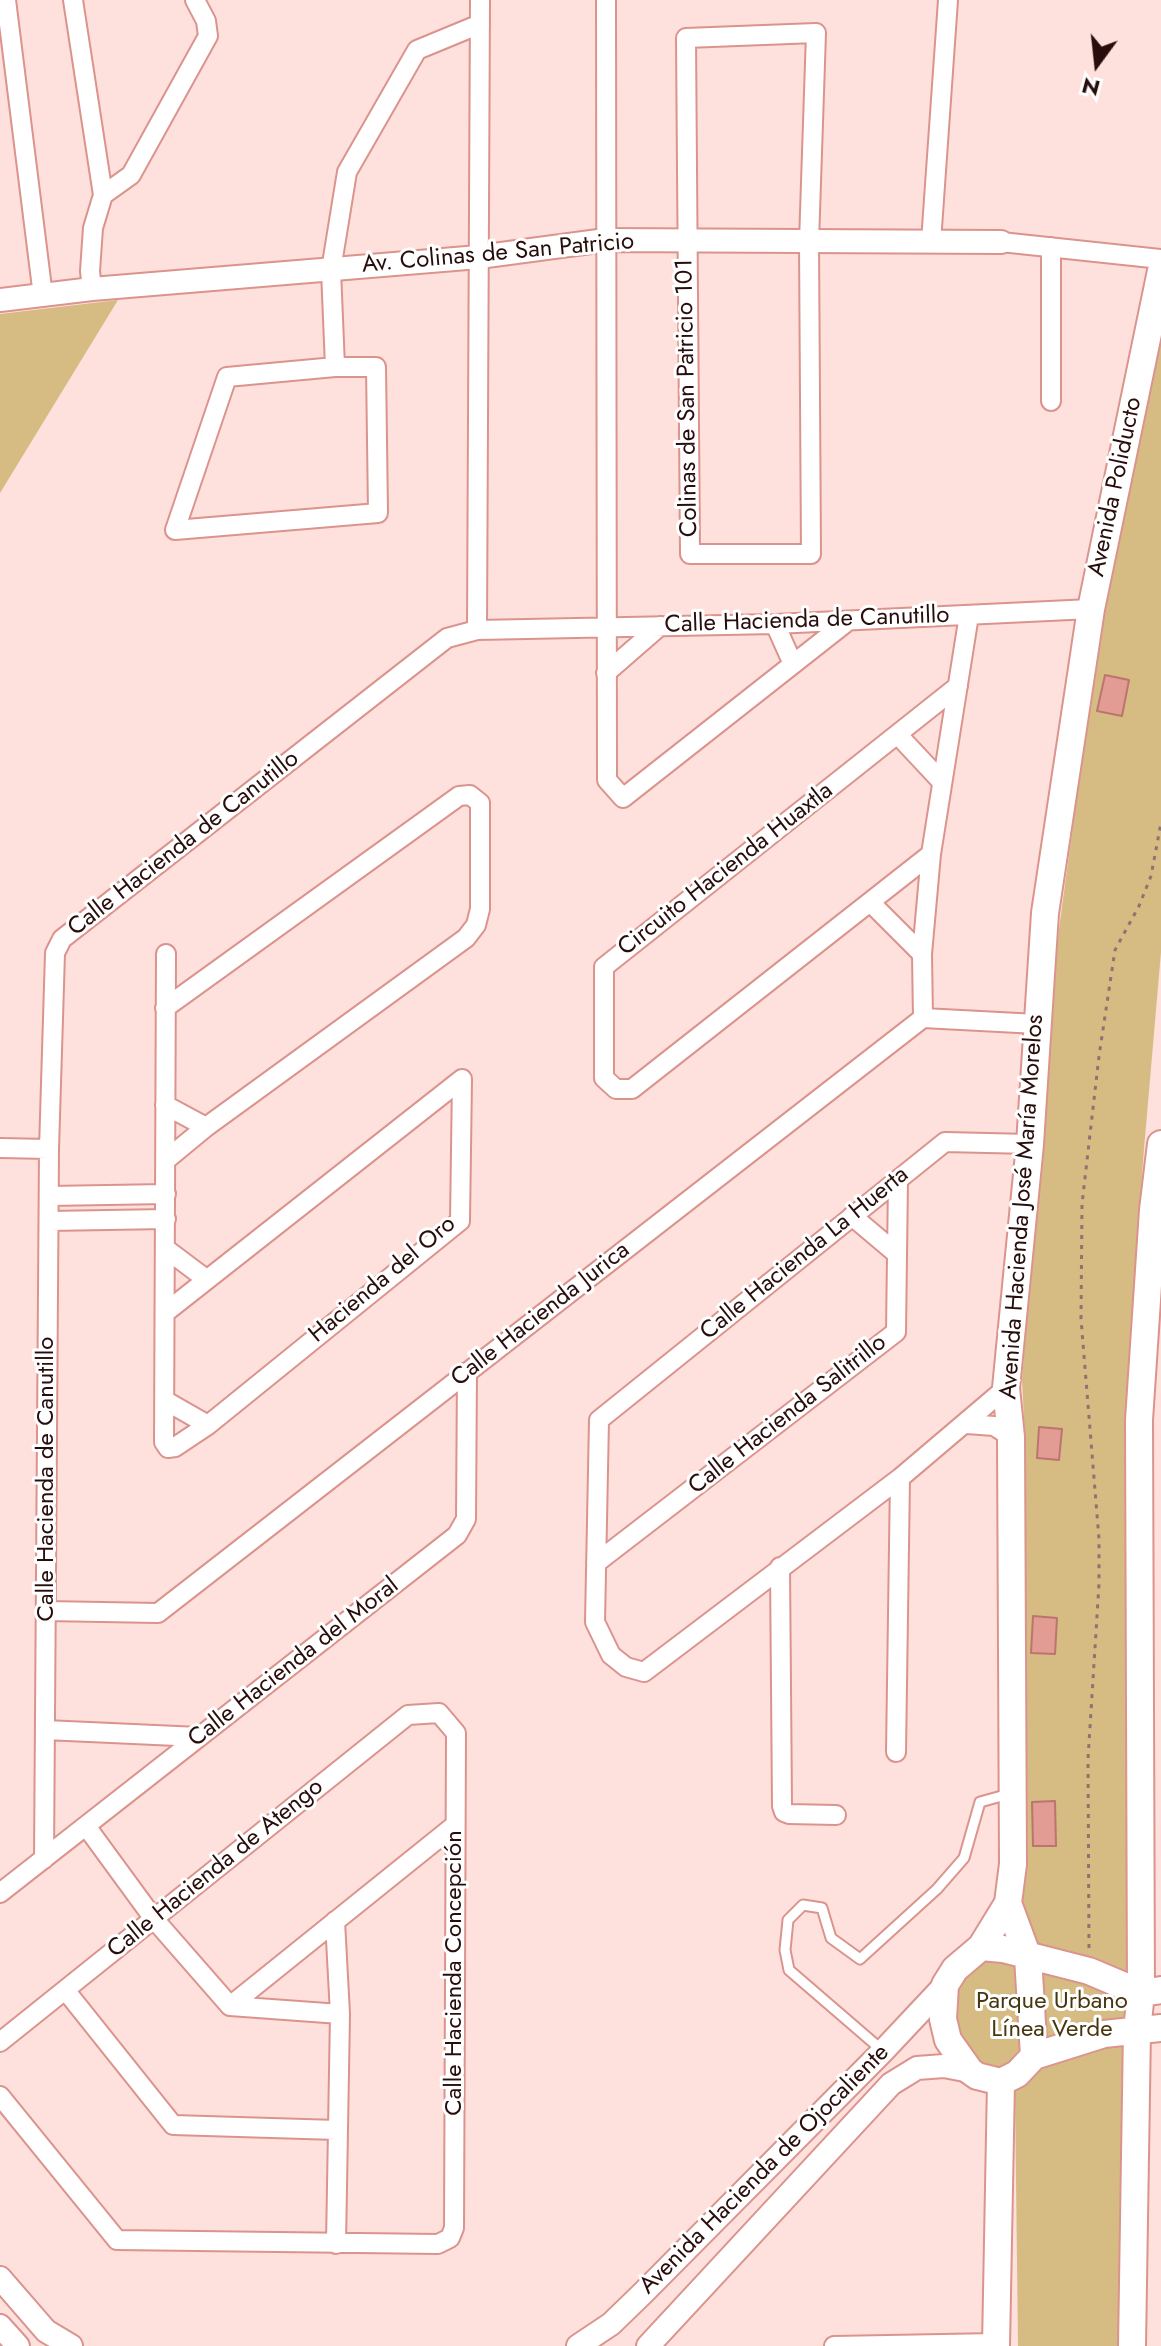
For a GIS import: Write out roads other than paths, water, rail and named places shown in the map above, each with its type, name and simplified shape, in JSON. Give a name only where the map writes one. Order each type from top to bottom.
[{"type":"main road","name":"Avenida Poliducto","points":[[1091,609],[1161,271]]},
{"type":"main road","name":"Avenida Hacienda José María Morelos","points":[[981,1947],[1008,1903],[1013,1864],[1011,1437],[1006,1388],[1030,1144],[1045,913],[1091,609]]},
{"type":"main road","points":[[1132,2346],[1151,1992],[1139,1420],[1161,1144]]},
{"type":"main road","name":"Avenida Hacienda José María Morelos","points":[[1008,1903],[1028,1957],[1034,2056]]},
{"type":"main road","points":[[981,1947],[1003,1949],[1089,1971],[1151,1992]]},
{"type":"main road","name":"Avenida Hacienda de Ojocaliente","points":[[945,1985],[955,1969],[981,1947]]},
{"type":"main road","points":[[945,1985],[943,2019],[948,2040],[970,2071]]},
{"type":"main road","points":[[996,2345],[1001,2082],[1017,2074],[1034,2056],[1104,2034],[1149,2029]]},
{"type":"main road","name":"Avenida Hacienda de Ojocaliente","points":[[970,2071],[1001,2082]]},
{"type":"street","points":[[6,0],[43,296]]},
{"type":"street","points":[[73,0],[103,195],[93,228],[92,289]]},
{"type":"street","points":[[103,195],[131,175],[208,36],[206,21],[195,0]]},
{"type":"street","points":[[477,630],[480,0]]},
{"type":"street","points":[[606,0],[607,780],[623,798],[848,621]]},
{"type":"street","points":[[931,242],[948,0]]},
{"type":"street","points":[[335,367],[331,270],[347,172],[417,50],[480,24]]},
{"type":"street","points":[[686,241],[686,38],[816,33],[809,242]]},
{"type":"street","name":"Av. Colinas de San Patricio","points":[[0,300],[92,289],[479,257],[606,240],[1001,242]]},
{"type":"street","name":"Colinas de San Patricio 101","points":[[686,241],[690,554],[811,554],[809,242]]},
{"type":"street","points":[[1001,242],[1161,259]]},
{"type":"street","points":[[1051,247],[1051,401]]},
{"type":"street","points":[[335,367],[376,367],[378,513],[175,530],[227,377],[335,367]]},
{"type":"street","name":"Calle Hacienda de Canutillo","points":[[44,1859],[49,1149],[55,953],[62,939],[447,638],[477,630],[775,624],[1091,609]]},
{"type":"street","points":[[969,615],[931,854],[922,954],[923,1018],[1037,1024]]},
{"type":"street","points":[[775,624],[793,664]]},
{"type":"street","points":[[606,673],[660,626]]},
{"type":"street","name":"Circuito Hacienda Huaxtla","points":[[931,854],[632,1089],[616,1089],[604,1078],[604,967],[958,686]]},
{"type":"street","points":[[898,735],[942,782]]},
{"type":"street","points":[[165,1008],[459,796],[470,795],[480,803],[480,909],[476,925],[466,938],[206,1127],[166,1160]]},
{"type":"street","points":[[870,902],[922,954]]},
{"type":"street","points":[[166,954],[166,1312]]},
{"type":"street","name":"Calle Hacienda Jurica","points":[[46,1611],[158,1613],[923,1018]]},
{"type":"street","name":"Hacienda del Oro","points":[[462,1079],[460,1221],[208,1425],[175,1447],[168,1448],[164,1442],[166,1312],[206,1279],[462,1079]]},
{"type":"street","points":[[165,1105],[206,1127]]},
{"type":"street","name":"Calle Hacienda La Huerta","points":[[596,1563],[599,1420],[945,1142],[1030,1144]]},
{"type":"street","points":[[0,1148],[49,1149]]},
{"type":"street","name":"Calle Hacienda Salitrillo","points":[[596,1563],[896,1332],[898,1180]]},
{"type":"street","points":[[49,1196],[166,1194]]},
{"type":"street","points":[[852,1216],[897,1254]]},
{"type":"street","points":[[49,1221],[166,1219]]},
{"type":"street","points":[[166,1249],[206,1279]]},
{"type":"street","name":"Calle Hacienda del Moral","points":[[0,1893],[457,1535],[466,1519],[467,1372]]},
{"type":"street","points":[[596,1563],[595,1622],[602,1640],[611,1655],[626,1667],[644,1672],[900,1478],[1006,1388]]},
{"type":"street","points":[[166,1401],[208,1425]]},
{"type":"street","points":[[967,1424],[994,1426],[1011,1437]]},
{"type":"street","points":[[896,1752],[900,1478]]},
{"type":"street","points":[[780,1567],[782,1806],[784,1812],[789,1814],[836,1815]]},
{"type":"street","name":"Calle Hacienda Concepción","points":[[336,2244],[438,2244],[450,2238],[454,2228],[456,1733],[439,1713]]},
{"type":"street","name":"Calle Hacienda de Atengo","points":[[0,2042],[408,1715],[439,1713]]},
{"type":"street","points":[[45,1730],[199,1737]]},
{"type":"street","points":[[230,2006],[455,1825]]},
{"type":"street","points":[[86,1826],[154,1919],[230,2006],[340,2014]]},
{"type":"street","points":[[0,2096],[117,2240],[336,2244],[340,2014],[335,1921]]},
{"type":"street","name":"Avenida Hacienda de Ojocaliente","points":[[578,2346],[611,2324],[643,2293],[945,1985]]},
{"type":"street","points":[[66,1991],[173,2125],[337,2130]]},
{"type":"street","name":"Avenida Hacienda de Ojocaliente","points":[[648,2346],[891,2084],[917,2068],[944,2066],[970,2071]]},
{"type":"street","points":[[0,2278],[46,2331],[71,2346]]},
{"type":"street","points":[[0,2326],[18,2346]]},
{"type":"street","points":[[834,2346],[996,2345]]},
{"type":"lane","points":[[883,2051],[789,1970],[785,1950],[788,1920],[803,1905],[822,1908],[831,1938],[860,1959],[937,1889],[964,1858],[980,1802],[1013,1793]]},
{"type":"park label","name":"Parque Urbano Línea Verde","points":[[1052,2016]]}]
